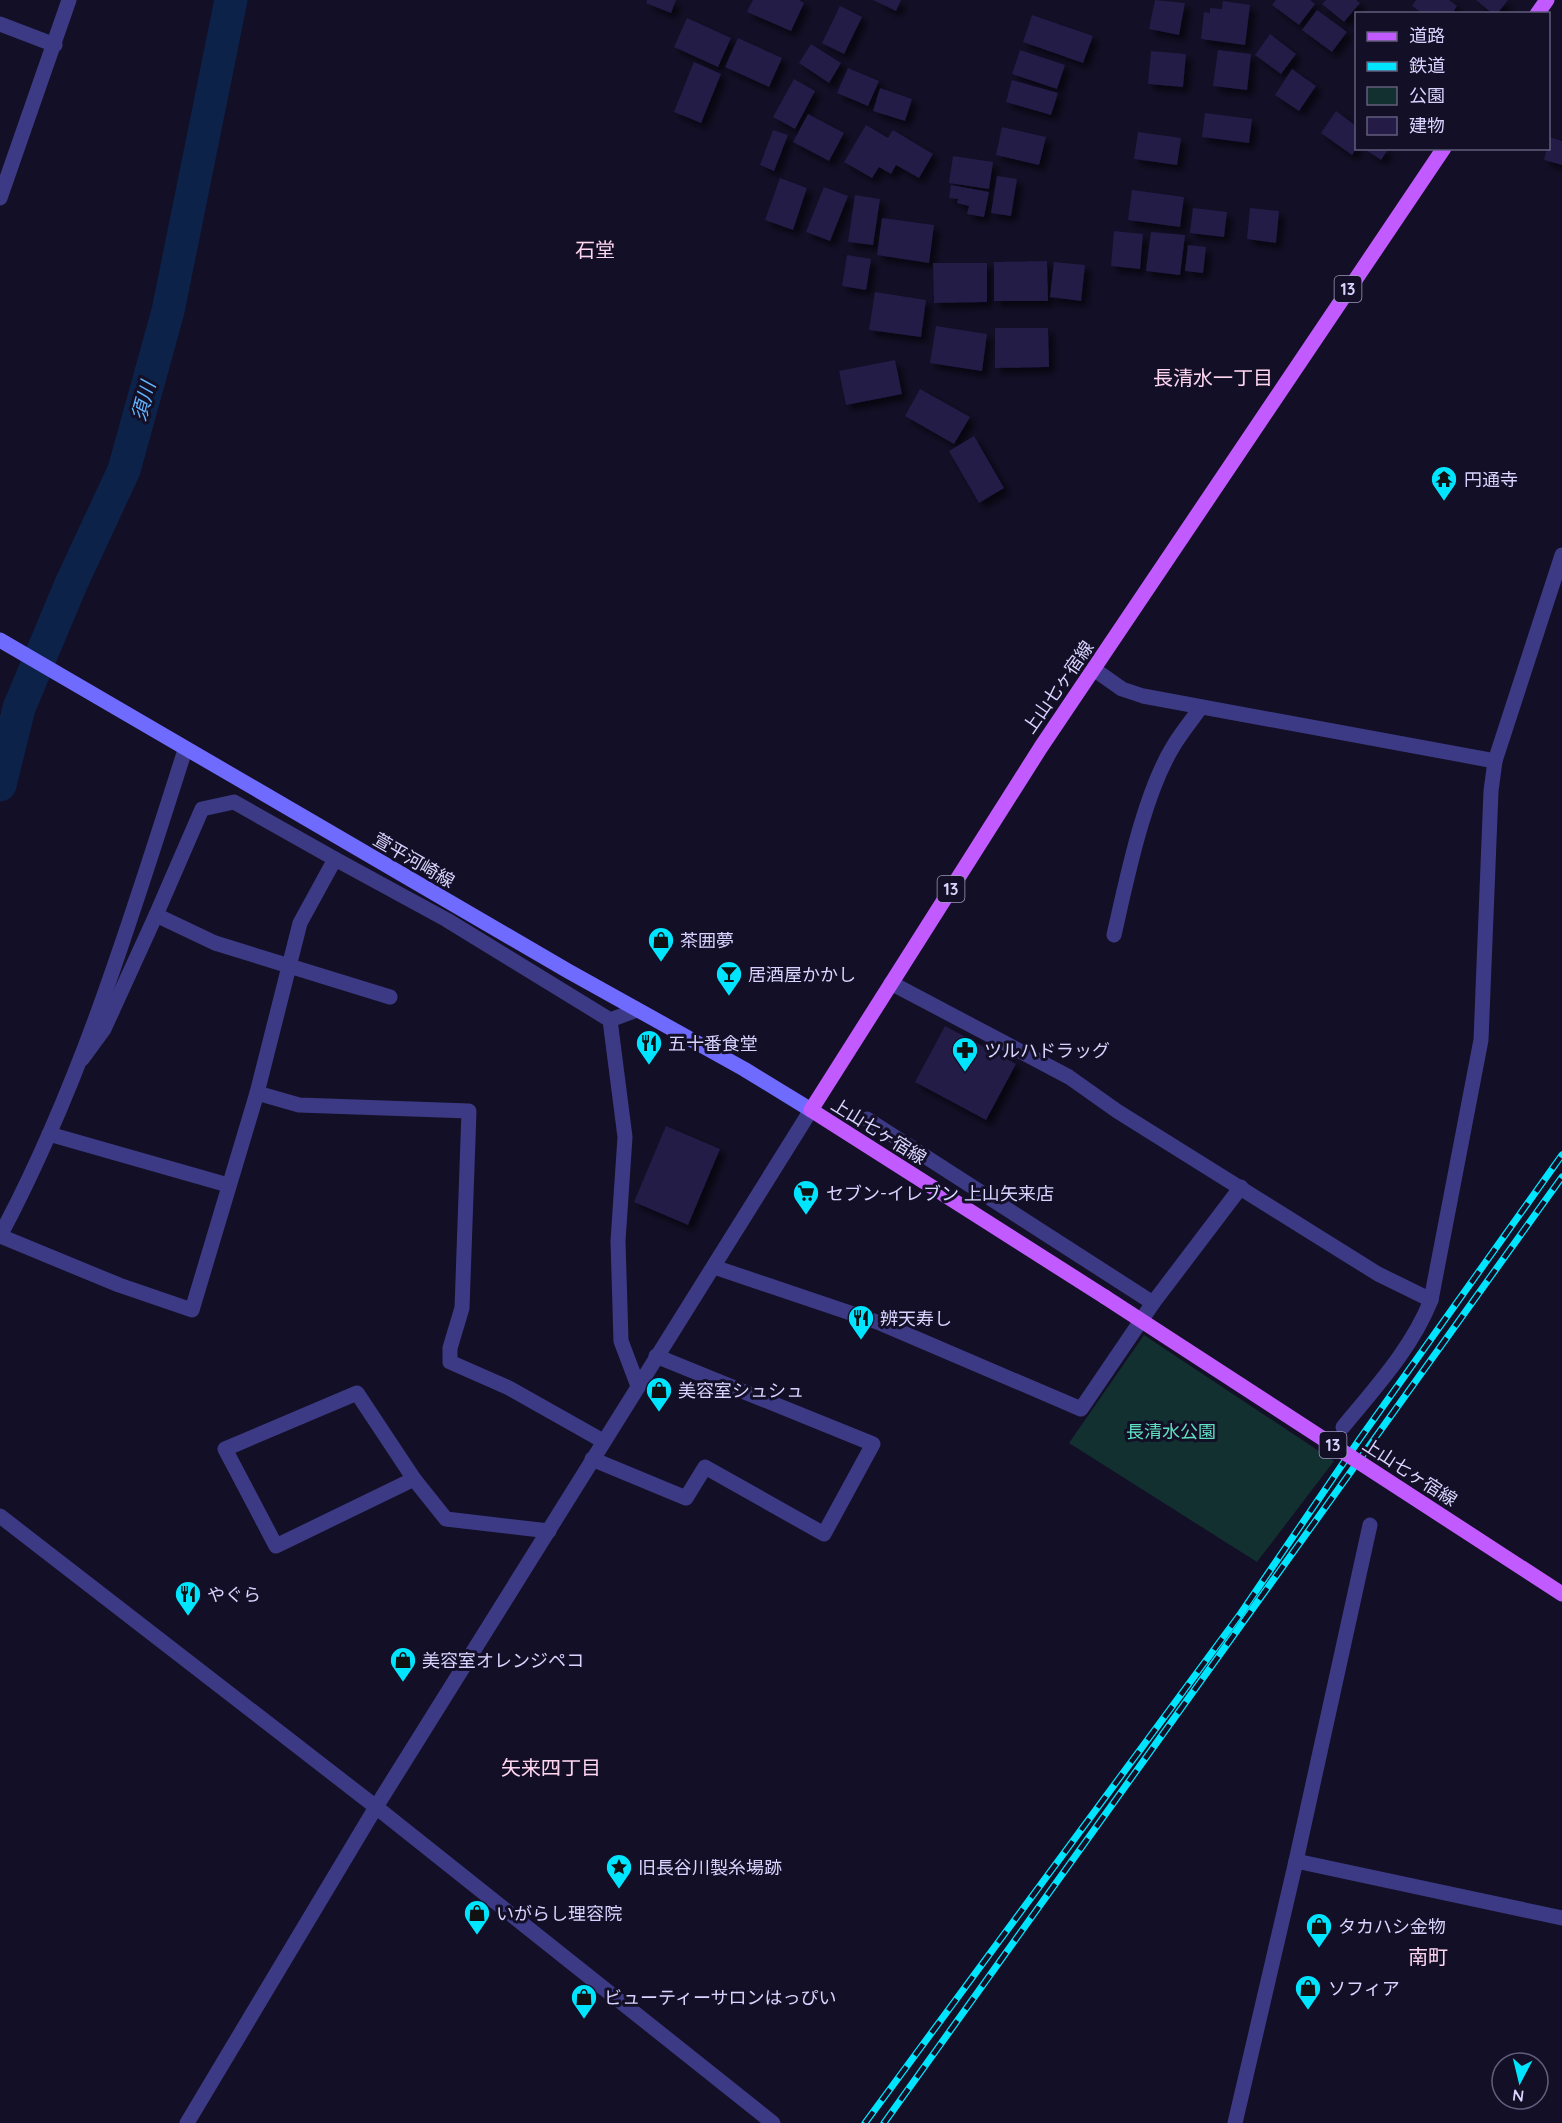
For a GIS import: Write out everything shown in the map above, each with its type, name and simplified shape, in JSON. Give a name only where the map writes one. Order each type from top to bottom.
[{"type":"main road","name":"上山七ヶ宿線","points":[[1443,150],[1095,670],[1041,747],[811,1110],[1105,1297],[1562,1594]]},
{"type":"main road","name":"萱平河崎線","points":[[0,640],[185,750],[744,1069],[811,1110]]},
{"type":"street","points":[[0,198],[69,0]]},
{"type":"street","points":[[0,24],[55,45]]},
{"type":"street","points":[[1343,1427],[1390,1370],[1423,1321],[1431,1300],[1481,1040],[1491,791],[1495,761],[1562,555]]},
{"type":"street","points":[[1095,670],[1122,689],[1143,696],[1495,761]]},
{"type":"street","points":[[1114,934],[1129,870],[1158,779],[1173,746],[1201,707]]},
{"type":"street","points":[[185,750],[108,991],[81,1061],[24,1193],[0,1236],[119,1285],[192,1310],[256,1093],[300,923],[334,859]]},
{"type":"street","points":[[81,1061],[104,1029],[202,809],[234,802],[447,920],[610,1020]]},
{"type":"street","points":[[156,915],[215,943],[390,997]]},
{"type":"street","points":[[891,983],[1069,1077],[1117,1111],[1378,1274],[1431,1300]]},
{"type":"street","points":[[610,1020],[637,1010]]},
{"type":"street","points":[[610,1020],[625,1137],[618,1241],[621,1341],[638,1386]]},
{"type":"street","points":[[256,1093],[299,1105],[470,1111],[462,1308],[450,1348],[450,1362],[509,1388],[603,1441]]},
{"type":"street","points":[[187,2123],[376,1807],[811,1110]]},
{"type":"street","points":[[867,1119],[1153,1303]]},
{"type":"street","points":[[49,1134],[228,1185]]},
{"type":"street","points":[[714,1268],[880,1323],[1081,1409],[1153,1303],[1241,1187]]},
{"type":"street","points":[[592,1459],[686,1498],[705,1467],[825,1534],[873,1444],[656,1356]]},
{"type":"street","points":[[414,1479],[276,1546],[225,1449],[357,1393],[414,1479],[446,1519],[549,1531]]},
{"type":"street","points":[[0,1516],[376,1807],[773,2123]]},
{"type":"street","points":[[1235,2123],[1296,1861],[1370,1525]]},
{"type":"street","points":[[1296,1861],[1562,1917]]},
{"type":"green space","name":"長清水公園","points":[[1144,1335],[1334,1461],[1257,1562],[1069,1443]]},
{"type":"building","points":[[647,0],[676,0],[671,13],[646,3]]},
{"type":"building","points":[[753,0],[799,0],[804,3],[791,31],[747,12]]},
{"type":"building","points":[[873,0],[901,0],[896,11]]},
{"type":"building","points":[[1155,0],[1185,3],[1179,35],[1149,29]]},
{"type":"building","points":[[1276,0],[1310,0],[1315,4],[1299,25],[1272,5]]},
{"type":"building","points":[[1326,0],[1356,0],[1360,3],[1344,22],[1322,4]]},
{"type":"building","points":[[1416,0],[1449,0],[1457,6],[1453,12],[1420,12],[1412,6]]},
{"type":"building","points":[[1476,0],[1508,0],[1499,12],[1491,12]]},
{"type":"building","points":[[1223,1],[1250,5],[1245,45],[1201,39],[1204,12],[1210,13],[1210,8],[1222,9]]},
{"type":"building","points":[[840,6],[862,17],[844,54],[822,43]]},
{"type":"building","points":[[1317,10],[1347,32],[1332,52],[1302,30]]},
{"type":"building","points":[[1032,15],[1093,36],[1083,63],[1023,42]]},
{"type":"building","points":[[687,18],[731,38],[718,67],[674,47]]},
{"type":"building","points":[[1270,34],[1296,54],[1281,74],[1255,55]]},
{"type":"building","points":[[738,38],[782,58],[769,87],[725,67]]},
{"type":"building","points":[[811,44],[841,63],[829,83],[799,63]]},
{"type":"building","points":[[1020,50],[1065,65],[1057,89],[1012,74]]},
{"type":"building","points":[[1218,50],[1251,54],[1247,90],[1213,86]]},
{"type":"building","points":[[1151,51],[1186,54],[1183,87],[1148,84]]},
{"type":"building","points":[[694,62],[721,74],[701,123],[674,112]]},
{"type":"building","points":[[848,68],[879,81],[868,106],[837,93]]},
{"type":"building","points":[[1292,69],[1316,86],[1299,111],[1275,95]]},
{"type":"building","points":[[794,79],[815,91],[795,129],[773,117]]},
{"type":"building","points":[[1012,80],[1058,93],[1051,115],[1006,102]]},
{"type":"building","points":[[880,88],[912,99],[905,121],[873,111]]},
{"type":"building","points":[[1336,111],[1355,125],[1355,150],[1352,155],[1321,133]]},
{"type":"building","points":[[1205,113],[1252,119],[1249,143],[1202,137]]},
{"type":"building","points":[[808,114],[844,133],[829,161],[793,142]]},
{"type":"building","points":[[866,125],[888,138],[893,130],[933,154],[919,178],[896,165],[891,174],[879,167],[872,178],[844,162]]},
{"type":"building","points":[[1002,127],[1046,137],[1039,165],[996,155]]},
{"type":"building","points":[[773,130],[788,135],[774,171],[760,165]]},
{"type":"building","points":[[1138,132],[1181,138],[1177,165],[1134,159]]},
{"type":"building","points":[[1550,137],[1562,141],[1562,165],[1544,160],[1547,150],[1550,150]]},
{"type":"building","points":[[1366,150],[1388,150],[1381,160]]},
{"type":"building","points":[[953,156],[993,162],[989,189],[949,183]]},
{"type":"building","points":[[997,176],[1017,179],[1011,216],[991,213]]},
{"type":"building","points":[[780,178],[807,188],[793,230],[765,220]]},
{"type":"building","points":[[951,185],[989,192],[984,217],[967,214],[969,206],[957,203],[958,199],[949,198]]},
{"type":"building","points":[[824,187],[848,196],[830,241],[806,232]]},
{"type":"building","points":[[1132,190],[1184,197],[1180,227],[1128,220]]},
{"type":"building","points":[[855,195],[880,199],[873,245],[848,242]]},
{"type":"building","points":[[1193,208],[1227,212],[1224,237],[1190,233]]},
{"type":"building","points":[[1250,208],[1279,211],[1276,243],[1247,239]]},
{"type":"building","points":[[882,218],[934,225],[929,263],[877,255]]},
{"type":"building","points":[[1114,231],[1143,234],[1140,269],[1111,266]]},
{"type":"building","points":[[1151,232],[1185,235],[1180,275],[1146,271]]},
{"type":"building","points":[[1188,245],[1206,247],[1203,273],[1185,271]]},
{"type":"building","points":[[847,255],[871,259],[866,290],[842,286]]},
{"type":"building","points":[[1047,261],[1048,301],[994,301],[994,262]]},
{"type":"building","points":[[1054,262],[1085,265],[1081,301],[1050,297]]},
{"type":"building","points":[[933,263],[987,263],[987,302],[934,303]]},
{"type":"building","points":[[875,292],[926,300],[921,337],[869,330]]},
{"type":"building","points":[[936,326],[987,334],[982,371],[930,363]]},
{"type":"building","points":[[995,328],[1048,328],[1049,367],[995,368]]},
{"type":"building","points":[[895,360],[902,394],[846,405],[839,371]]},
{"type":"building","points":[[920,389],[970,417],[954,444],[905,416]]},
{"type":"building","points":[[974,436],[1004,488],[979,503],[949,451]]},
{"type":"building","name":"ツルハドラッグ","points":[[945,1026],[1016,1064],[986,1120],[915,1082]]},
{"type":"building","points":[[666,1126],[720,1149],[688,1225],[634,1202]]},
{"type":"waterway","name":"須川","points":[[0,785],[19,708],[71,584],[124,470],[168,311],[231,0]]},
{"type":"railway","points":[[865,2123],[1241,1613],[1359,1440],[1562,1155]]},
{"type":"railway","points":[[884,2123],[1562,1177]]},
{"type":"place","name":"円通寺","points":[[1444,502]]},
{"type":"place","name":"茶囲夢","points":[[661,963]]},
{"type":"place","name":"居酒屋かかし","points":[[729,997]]},
{"type":"place","name":"五十番食堂","points":[[649,1066]]},
{"type":"place","name":"ツルハドラッグ","points":[[965,1073]]},
{"type":"place","name":"セブン-イレブン 上山矢来店","points":[[806,1216]]},
{"type":"place","name":"辨天寿し","points":[[861,1341]]},
{"type":"place","name":"美容室シュシュ","points":[[659,1413]]},
{"type":"place","name":"やぐら","points":[[188,1617]]},
{"type":"place","name":"美容室オレンジペコ","points":[[403,1683]]},
{"type":"place","name":"旧長谷川製糸場跡","points":[[619,1890]]},
{"type":"place","name":"いがらし理容院","points":[[477,1936]]},
{"type":"place","name":"タカハシ金物","points":[[1319,1949]]},
{"type":"place","name":"ソフィア","points":[[1308,2011]]},
{"type":"place","name":"ビューティーサロンはっぴい","points":[[584,2020]]},
{"type":"district","name":"石堂","points":[[595,249]]},
{"type":"district","name":"長清水一丁目","points":[[1213,377]]},
{"type":"district","name":"矢来四丁目","points":[[551,1767]]},
{"type":"district","name":"南町","points":[[1428,1956]]}]
